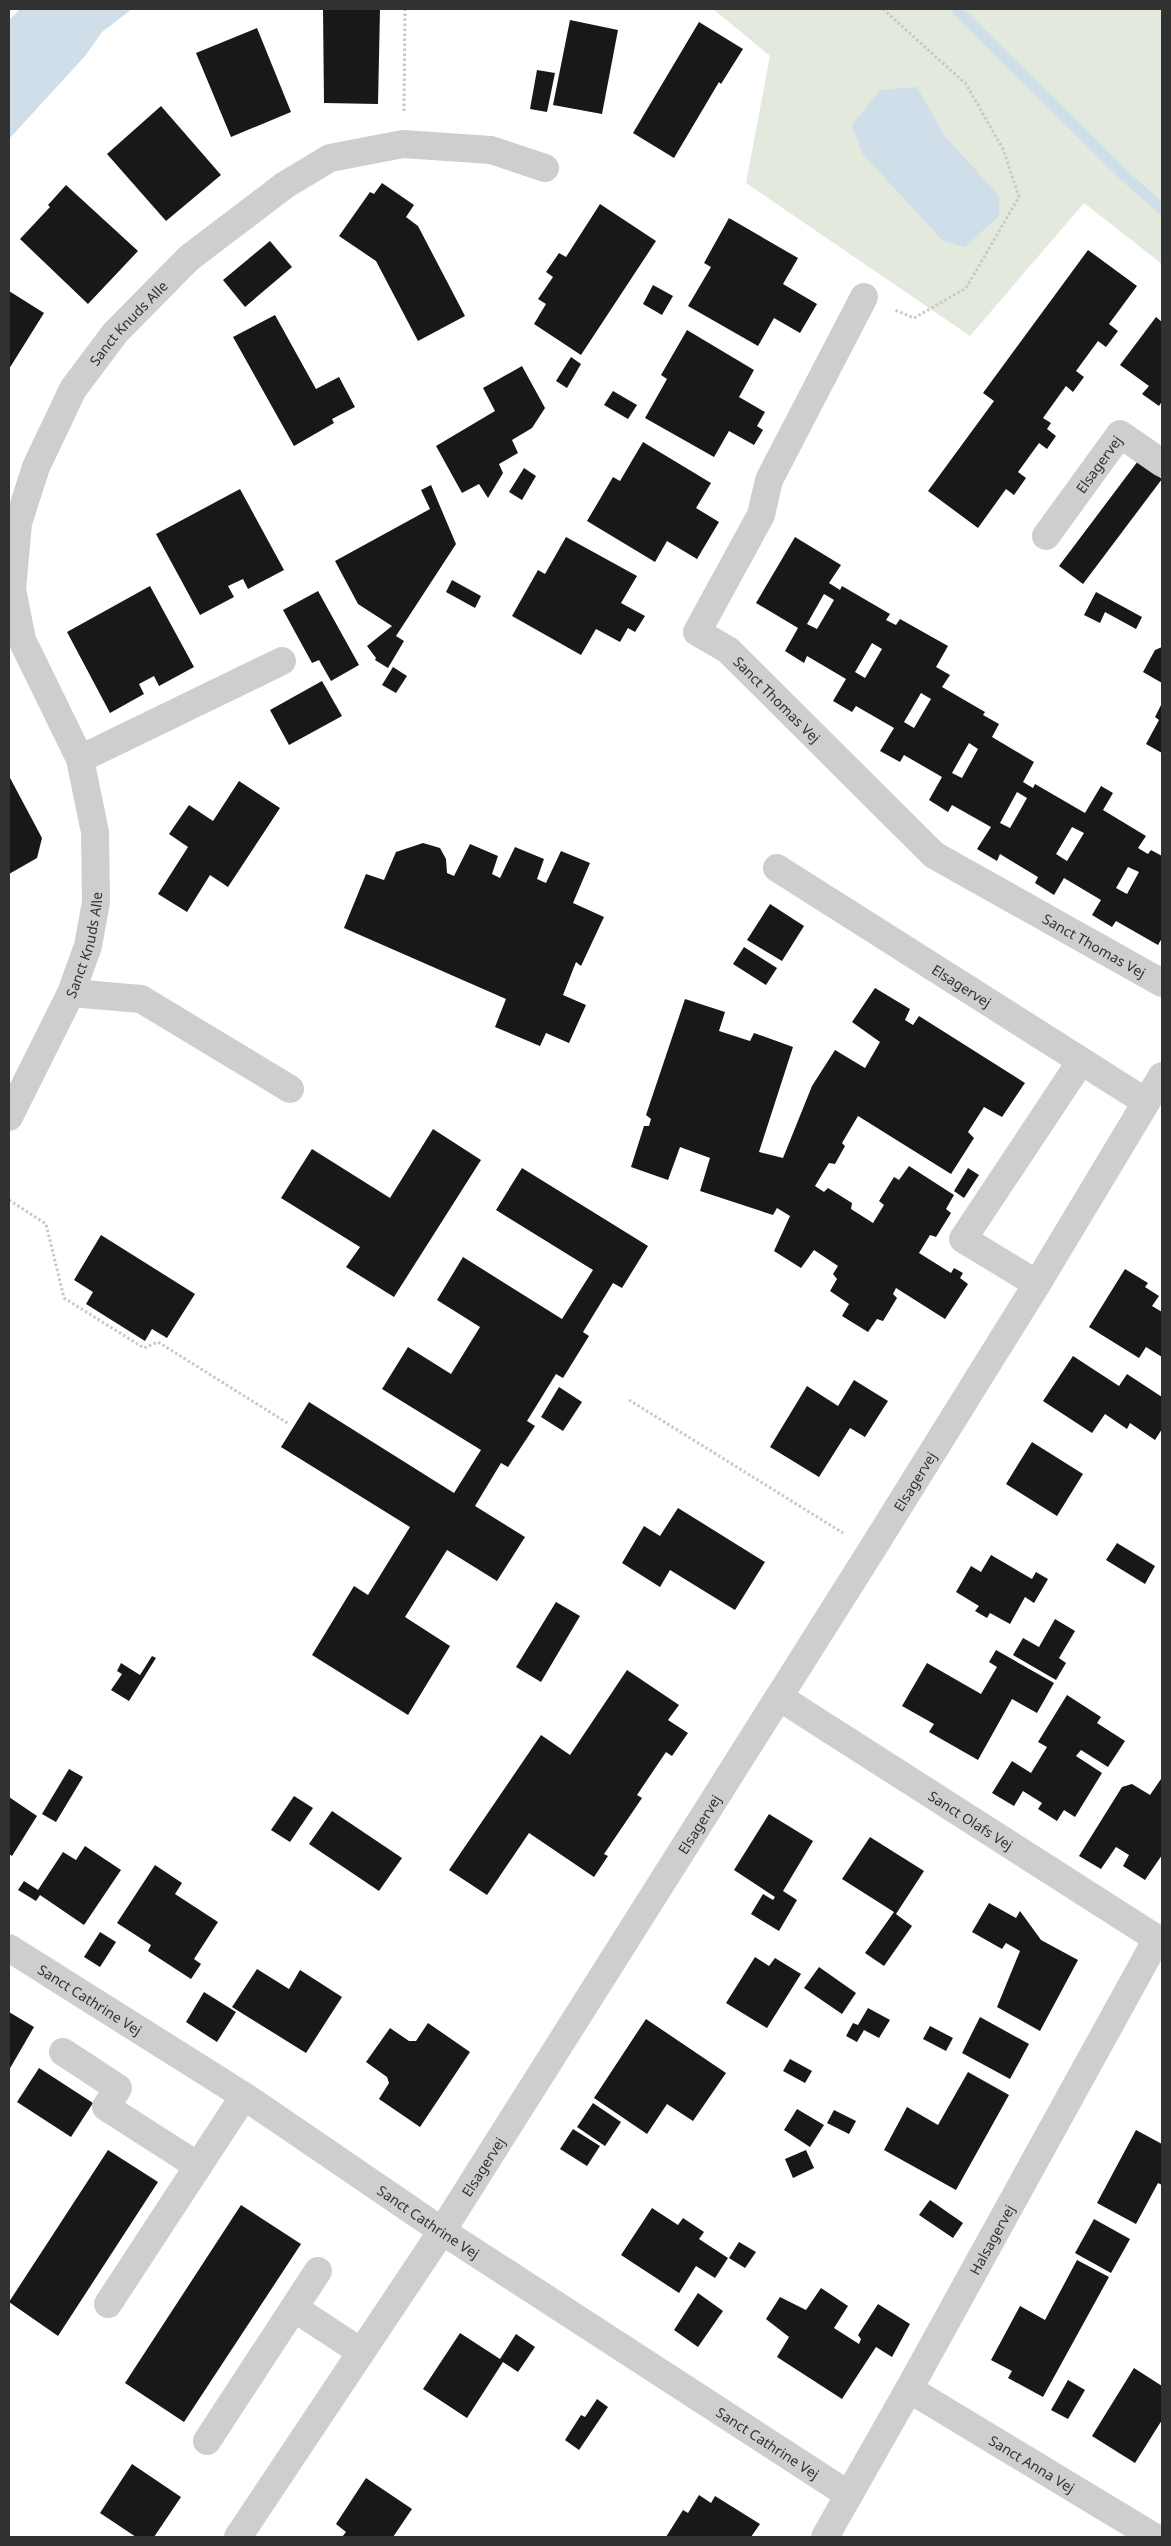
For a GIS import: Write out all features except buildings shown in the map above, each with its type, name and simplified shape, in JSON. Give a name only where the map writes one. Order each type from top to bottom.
[{"type":"street","name":"Sanct Knuds Alle","points":[[9,1117],[71,993],[88,946],[96,902],[95,832],[80,759],[22,640],[12,589],[18,523],[36,467],[73,389],[115,333],[189,258],[284,185],[330,158],[403,144],[491,150],[545,168]]},
{"type":"street","name":"Sanct Thomas Vej","points":[[864,297],[770,480],[761,515],[697,632],[728,650],[934,855],[1162,983]]},
{"type":"street","name":"Elsagervej","points":[[1046,536],[1120,434],[1162,464]]},
{"type":"street","points":[[80,759],[282,661]]},
{"type":"street","name":"Elsagervej","points":[[777,868],[1146,1102]]},
{"type":"street","points":[[71,993],[141,999],[290,1089]]},
{"type":"street","points":[[1037,1284],[963,1239],[1081,1061]]},
{"type":"street","name":"Elsagervej","points":[[238,2537],[442,2231],[871,1551],[1037,1284],[1162,1076]]},
{"type":"street","name":"Sanct Olafs Vej","points":[[779,1697],[1160,1941]]},
{"type":"street","name":"Halsagervej","points":[[825,2537],[910,2389],[1160,1941]]},
{"type":"street","name":"Sanct Cathrine Vej","points":[[9,1948],[244,2096],[442,2231],[848,2495]]},
{"type":"street","points":[[63,2052],[118,2088],[106,2107],[198,2166]]},
{"type":"street","points":[[108,2304],[244,2096]]},
{"type":"street","points":[[207,2441],[318,2271]]},
{"type":"street","points":[[294,2308],[361,2352]]},
{"type":"street","name":"Sanct Anna Vej","points":[[910,2389],[1154,2537]]},
{"type":"path","points":[[403,144],[405,9]]},
{"type":"path","points":[[864,297],[914,318],[966,288],[1019,198],[1003,149],[966,84],[882,9]]},
{"type":"path","points":[[9,1200],[46,1224],[64,1298],[144,1348],[158,1342],[289,1424]]},
{"type":"path","points":[[629,1400],[871,1551]]},
{"type":"shaded area","points":[[20,9],[132,9],[102,32],[85,56],[9,139],[9,20]]},
{"type":"shaded area","points":[[713,9],[1162,9],[1162,264],[1084,203],[970,336],[746,183],[770,56]]},
{"type":"shaded area","points":[[917,87],[944,135],[999,196],[999,216],[965,247],[943,241],[862,153],[852,125],[880,90]]},
{"type":"waterway","points":[[956,9],[1127,178],[1162,209]]}]
